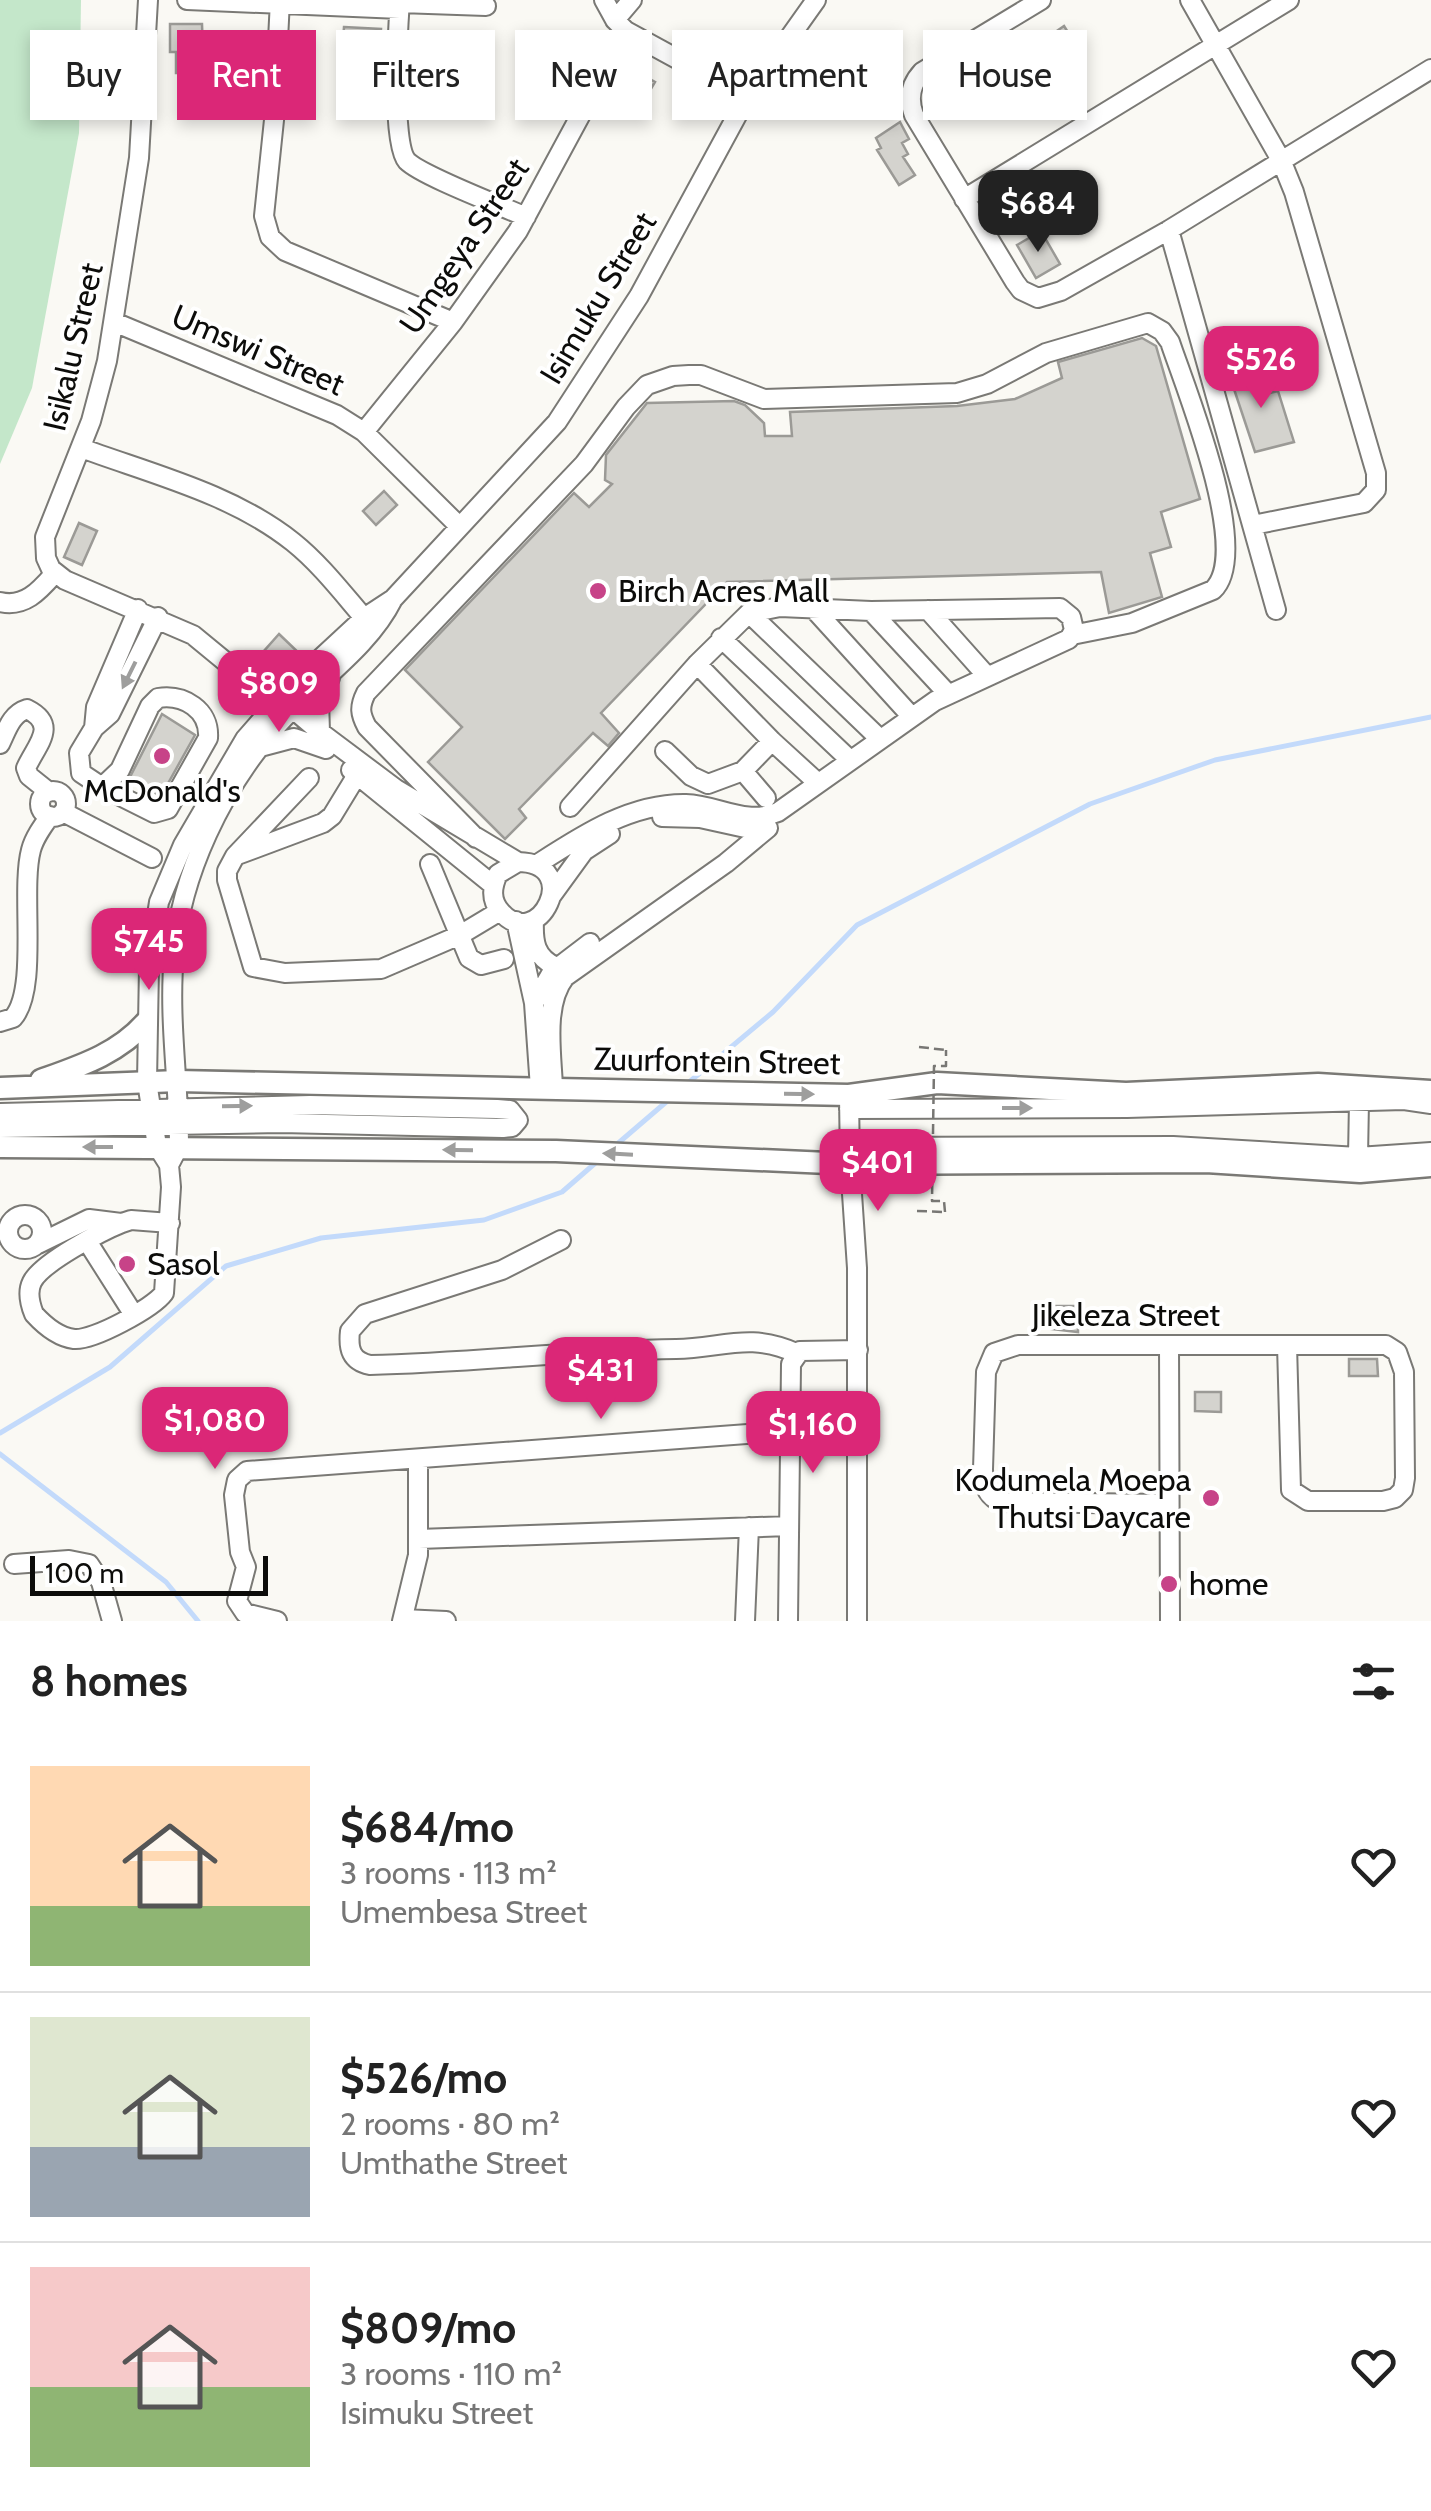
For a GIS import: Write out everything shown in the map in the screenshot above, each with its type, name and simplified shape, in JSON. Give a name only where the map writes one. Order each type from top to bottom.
[{"type":"main road","points":[[10,1088],[105,1056],[122,1046],[146,1022]]},
{"type":"main road","name":"Zuurfontein Street","points":[[10,1088],[178,1081],[616,1090],[849,1102],[937,1083],[1091,1092],[1184,1092],[1318,1084],[1431,1090]]},
{"type":"main road","points":[[0,1147],[167,1132],[680,1157],[849,1155],[1206,1162],[1360,1172],[1431,1166]]},
{"type":"street","name":"Isikalu Street","points":[[55,573],[46,558],[45,537],[100,390],[114,322],[139,158],[148,0]]},
{"type":"street","points":[[187,0],[486,6]]},
{"type":"street","points":[[604,0],[621,25],[672,54]]},
{"type":"street","name":"Umgeya Street","points":[[364,432],[453,322],[526,217],[632,0]]},
{"type":"street","name":"Isimuku Street","points":[[794,30],[816,0]]},
{"type":"street","points":[[1041,0],[922,72],[910,97],[914,115],[1015,282],[1038,298],[1061,292],[1169,230],[1431,69]]},
{"type":"street","points":[[1190,0],[1281,160],[1314,254],[1377,483],[1364,504],[1254,525]]},
{"type":"street","points":[[964,199],[1289,0]]},
{"type":"street","points":[[280,3],[264,216],[270,237],[286,250],[453,322]]},
{"type":"street","points":[[400,4],[398,128],[402,153],[416,168],[526,217]]},
{"type":"street","name":"Isimuku Street","points":[[191,849],[232,757],[279,705],[369,624],[557,422],[609,346],[734,120]]},
{"type":"street","points":[[1169,230],[1276,610]]},
{"type":"street","name":"Umswi Street","points":[[114,322],[312,402],[364,432],[459,526]]},
{"type":"street","points":[[476,838],[367,727],[360,704],[366,693],[584,464],[636,395],[658,380],[673,376],[701,376],[764,399],[957,393],[987,384],[1055,349],[1148,323],[1162,330],[1170,342],[1221,500],[1227,533],[1220,584],[1132,623],[1072,635],[948,694],[766,817],[737,816],[690,804],[640,811],[598,827],[527,864],[507,866],[494,884],[493,894],[516,917],[544,960],[556,966]]},
{"type":"street","points":[[81,448],[206,494],[268,524],[296,544],[369,624]]},
{"type":"street","points":[[0,602],[15,604],[31,597],[55,573],[193,635],[323,741],[357,775],[494,884]]},
{"type":"street","points":[[570,807],[697,664],[749,613],[767,608],[1060,608],[1071,617],[1072,635]]},
{"type":"street","points":[[813,608],[912,717]]},
{"type":"street","points":[[94,728],[96,707],[138,609]]},
{"type":"street","points":[[928,610],[986,676]]},
{"type":"street","points":[[871,611],[948,694]]},
{"type":"street","points":[[749,613],[880,739]]},
{"type":"street","points":[[81,773],[80,753],[94,728],[110,714],[158,617]]},
{"type":"street","name":"Isimuku Street","points":[[191,849],[217,816],[259,747],[279,705],[338,665],[369,624]]},
{"type":"street","points":[[722,638],[850,759]]},
{"type":"street","points":[[546,1088],[553,1008],[564,977],[726,863],[826,783],[772,741],[697,664]]},
{"type":"street","points":[[323,741],[320,700],[338,665]]},
{"type":"street","points":[[81,773],[102,788],[154,813],[168,808],[208,738],[204,715],[178,698],[158,698],[150,706],[120,770],[102,788]]},
{"type":"street","points":[[0,744],[12,718],[20,711],[28,709],[40,715],[45,730],[26,768],[29,776],[53,792]]},
{"type":"street","points":[[259,747],[294,738],[323,741],[476,838],[549,878],[552,895]]},
{"type":"street","points":[[665,752],[690,776],[708,784],[743,771],[772,741]]},
{"type":"street","points":[[120,770],[126,800]]},
{"type":"street","points":[[743,771],[766,798]]},
{"type":"street","points":[[81,773],[40,802],[42,811],[152,858]]},
{"type":"street","points":[[235,856],[322,823],[332,816],[357,775]]},
{"type":"street","points":[[309,778],[235,856],[227,871],[226,880],[248,959],[262,971],[369,971],[460,935],[547,910],[552,895],[584,851],[640,820],[686,817],[737,828],[768,828]]},
{"type":"street","points":[[0,1022],[14,1018],[21,1007],[26,978],[28,866],[33,844],[56,814]]},
{"type":"street","points":[[534,1003],[556,966],[728,853],[736,843],[737,828]]},
{"type":"street","points":[[167,1132],[147,1082],[146,1022],[152,935],[159,902],[191,849]]},
{"type":"street","points":[[170,1223],[122,1223],[44,1268],[32,1281],[30,1304],[34,1314],[50,1329],[76,1340],[148,1308],[164,1293],[170,1223],[167,1132],[178,1081],[174,956],[191,849]]},
{"type":"street","points":[[430,864],[474,963],[504,959]]},
{"type":"street","points":[[516,917],[546,1088]]},
{"type":"street","points":[[1358,1157],[1359,1100]]},
{"type":"street","points":[[857,1621],[857,1268],[849,1102],[1128,1108],[1359,1100],[1431,1104]]},
{"type":"street","points":[[0,1113],[167,1132],[281,1123],[502,1128],[518,1120],[510,1110],[497,1108],[167,1132],[0,1128]]},
{"type":"street","points":[[849,1155],[1174,1146],[1358,1157],[1431,1152]]},
{"type":"street","points":[[89,1218],[28,1250],[10,1241],[8,1230],[12,1220],[22,1216],[89,1218],[122,1223]]},
{"type":"street","points":[[32,1217],[40,1224],[42,1235],[38,1244]]},
{"type":"street","points":[[561,1240],[502,1270],[366,1314],[350,1331],[350,1352],[355,1359],[370,1365],[512,1360],[620,1348],[680,1349],[742,1340],[760,1341],[796,1353],[858,1350]]},
{"type":"street","points":[[87,1241],[134,1315]]},
{"type":"street","name":"Jikeleza Street","points":[[1170,1504],[1002,1502],[990,1496],[983,1469],[986,1372],[994,1353],[1018,1344],[1380,1344],[1397,1352],[1404,1372],[1405,1478],[1403,1490],[1395,1498],[1308,1501],[1291,1490],[1286,1345]]},
{"type":"street","points":[[1169,1346],[1170,1621]]},
{"type":"street","points":[[788,1621],[790,1364],[796,1353]]},
{"type":"street","points":[[277,1621],[245,1613],[237,1602],[238,1588],[246,1572],[234,1496],[241,1474],[258,1468],[418,1460],[788,1431]]},
{"type":"street","points":[[418,1460],[420,1539],[402,1620],[446,1621]]},
{"type":"street","points":[[420,1539],[790,1526]]},
{"type":"street","points":[[745,1621],[749,1528]]},
{"type":"street","points":[[14,1564],[69,1560],[90,1564],[101,1582],[112,1621]]},
{"type":"path","points":[[917,1211],[944,1212],[944,1201],[932,1201],[934,1066],[946,1066],[946,1050],[919,1047]]},
{"type":"green space","points":[[0,0],[81,0],[81,30],[30,30],[30,120],[79,120],[79,133],[32,388],[0,464]]},
{"type":"building","points":[[170,24],[202,24],[202,30],[177,30],[177,73],[176,52],[170,52]]},
{"type":"building","points":[[344,27],[381,29],[381,30],[344,30]]},
{"type":"building","points":[[900,122],[909,139],[902,143],[908,154],[903,157],[915,175],[899,185],[877,150],[881,148],[876,138]]},
{"type":"building","points":[[1041,231],[1060,264],[1036,278],[1017,245]]},
{"type":"building","name":"Birch Acres Mall","points":[[1142,338],[1156,346],[1200,499],[1161,512],[1171,547],[1150,553],[1162,597],[1109,613],[1101,572],[727,582],[601,713],[619,733],[608,746],[593,733],[519,809],[526,818],[505,839],[428,762],[462,727],[405,670],[574,493],[589,507],[612,484],[605,480],[606,455],[647,403],[734,401],[745,405],[764,423],[765,436],[792,436],[790,412],[957,406],[1015,399],[1062,378],[1058,362]]},
{"type":"building","points":[[1260,369],[1266,394],[1278,391],[1294,442],[1255,452],[1229,374]]},
{"type":"building","points":[[384,491],[397,505],[376,525],[363,511]]},
{"type":"building","points":[[79,523],[97,531],[82,565],[64,557]]},
{"type":"building","points":[[279,634],[301,655],[286,671],[264,651]]},
{"type":"building","name":"McDonald's","points":[[162,714],[195,735],[161,796],[129,779]]},
{"type":"building","points":[[1051,1306],[1078,1306],[1078,1332],[1051,1329]]},
{"type":"building","points":[[1349,1359],[1377,1359],[1378,1376],[1349,1376]]},
{"type":"building","points":[[1195,1392],[1221,1392],[1221,1412],[1195,1411]]},
{"type":"waterway","points":[[688,1083],[773,1012],[857,925],[1090,804],[1215,760],[1431,717]]},
{"type":"waterway","points":[[616,1145],[672,1097]]},
{"type":"waterway","points":[[0,1433],[110,1367],[226,1266],[321,1238],[484,1220],[562,1192],[600,1159]]},
{"type":"waterway","points":[[0,1454],[166,1582],[198,1621]]},
{"type":"place","name":"Birch Acres Mall","points":[[598,591]]},
{"type":"place","name":"McDonald's","points":[[162,756]]},
{"type":"place","name":"Sasol","points":[[127,1264]]},
{"type":"place","name":"Kodumela Moepa Thutsi Daycare","points":[[1211,1498]]},
{"type":"place","name":"home","points":[[1169,1584]]}]
